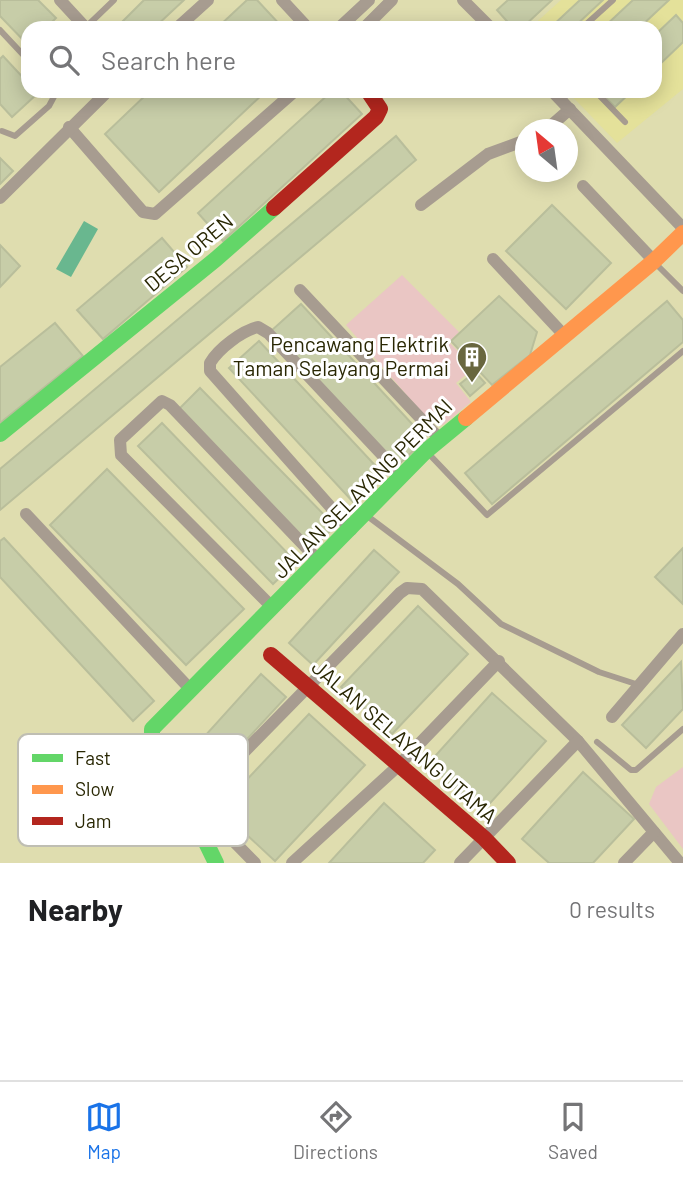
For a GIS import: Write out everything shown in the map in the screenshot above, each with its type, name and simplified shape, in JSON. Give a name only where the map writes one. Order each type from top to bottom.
[{"type":"street","points":[[60,0],[79,21]]},
{"type":"street","points":[[185,21],[208,0]]},
{"type":"street","points":[[282,0],[302,21]]},
{"type":"street","points":[[346,21],[369,0]]},
{"type":"street","points":[[371,21],[392,0]]},
{"type":"street","points":[[463,0],[484,21]]},
{"type":"street","points":[[0,198],[100,98]]},
{"type":"street","points":[[69,127],[143,212],[155,214],[287,98]]},
{"type":"street","name":"DESA OREN","points":[[0,434],[216,260],[376,117],[380,109],[374,98]]},
{"type":"street","points":[[552,119],[561,100],[683,230]]},
{"type":"street","points":[[421,205],[488,154],[515,144]]},
{"type":"street","points":[[583,186],[654,261]]},
{"type":"street","name":"JALAN SELAYANG PERMAI","points":[[152,734],[191,690],[426,451],[563,334],[654,261],[683,230]]},
{"type":"street","points":[[493,258],[563,334]]},
{"type":"street","points":[[300,290],[440,439]]},
{"type":"street","points":[[351,530],[210,371],[209,363],[214,356],[249,329],[258,327],[268,333],[401,475]]},
{"type":"street","points":[[273,608],[121,455],[120,440],[155,405],[162,401],[170,405],[319,561]]},
{"type":"street","points":[[26,514],[191,690]]},
{"type":"street","points":[[248,749],[400,593],[407,588],[422,589],[499,661],[578,741],[680,863]]},
{"type":"street","points":[[612,716],[682,636]]},
{"type":"street","name":"JALAN SELAYANG UTAMA","points":[[271,654],[397,766],[484,838],[508,863]]},
{"type":"street","points":[[292,863],[397,766],[499,661]]},
{"type":"street","points":[[460,863],[578,741]]},
{"type":"street","points":[[624,863],[654,832]]},
{"type":"street","name":"JALAN SELAYANG PERMAI","points":[[207,846],[216,863]]},
{"type":"street","points":[[239,846],[256,863]]},
{"type":"lane","points":[[92,21],[114,0]]},
{"type":"lane","points":[[590,21],[612,0]]},
{"type":"lane","points":[[0,30],[21,53]]},
{"type":"lane","points":[[2,131],[15,136],[49,106],[53,98]]},
{"type":"lane","points":[[602,98],[625,122]]},
{"type":"lane","points":[[654,261],[683,291]]},
{"type":"lane","points":[[426,451],[487,515],[683,351]]},
{"type":"lane","points":[[365,514],[448,575],[501,624],[599,672],[641,685]]},
{"type":"lane","points":[[597,742],[631,770],[636,771],[681,733]]},
{"type":"shaded area","points":[[561,0],[683,0],[683,89],[617,143],[574,98],[662,98],[662,21],[538,21]]},
{"type":"shaded area","points":[[84,221],[98,229],[71,277],[56,269]]},
{"type":"shaded area","points":[[402,275],[459,332],[449,342],[474,368],[456,383],[471,402],[443,425],[430,422],[346,325]]},
{"type":"shaded area","points":[[683,767],[683,849],[649,804],[656,787]]},
{"type":"building","points":[[0,0],[38,0],[56,18],[53,21],[21,21],[21,38],[0,16]]},
{"type":"building","points":[[144,0],[184,0],[162,21],[123,21]]},
{"type":"building","points":[[247,0],[257,0],[276,21],[224,21]]},
{"type":"building","points":[[508,0],[552,0],[530,21],[507,21],[497,10]]},
{"type":"building","points":[[580,0],[603,0],[580,21],[558,21]]},
{"type":"building","points":[[633,0],[669,0],[646,21],[610,21]]},
{"type":"building","points":[[676,15],[683,23],[683,42],[662,62],[662,28]]},
{"type":"building","points":[[3,56],[21,75],[21,98],[33,98],[12,117],[0,104],[0,59]]},
{"type":"building","points":[[143,98],[259,98],[159,192],[105,134]]},
{"type":"building","points":[[324,98],[347,98],[362,114],[223,241],[198,213]]},
{"type":"building","points":[[606,98],[625,98],[615,107]]},
{"type":"building","points":[[396,136],[416,160],[0,510],[0,469]]},
{"type":"building","points":[[0,158],[13,171],[0,184]]},
{"type":"building","points":[[552,205],[611,263],[566,309],[506,251]]},
{"type":"building","points":[[162,238],[187,267],[103,339],[77,310]]},
{"type":"building","points":[[0,245],[20,266],[0,287]]},
{"type":"building","points":[[499,296],[537,332],[530,355],[492,385],[451,341]]},
{"type":"building","points":[[667,301],[683,320],[683,342],[492,504],[465,473]]},
{"type":"building","points":[[301,304],[426,439],[396,467],[271,331]]},
{"type":"building","points":[[55,323],[83,356],[0,423],[0,367]]},
{"type":"building","points":[[259,341],[385,476],[355,504],[229,368]]},
{"type":"building","name":"Pencawang Elektrik Taman Selayang Permai","points":[[475,372],[485,383],[470,396],[460,384]]},
{"type":"building","points":[[200,388],[335,526],[312,549],[177,411]]},
{"type":"building","points":[[162,423],[296,562],[273,584],[138,446]]},
{"type":"building","points":[[107,469],[244,609],[186,665],[50,525]]},
{"type":"building","points":[[4,538],[154,701],[133,721],[0,577],[0,541]]},
{"type":"building","points":[[683,548],[683,604],[655,577]]},
{"type":"building","points":[[374,550],[399,572],[313,665],[289,643]]},
{"type":"building","points":[[418,606],[468,654],[392,734],[341,687]]},
{"type":"building","points":[[681,662],[683,709],[646,748],[622,725]]},
{"type":"building","points":[[261,674],[286,697],[248,738],[248,734],[207,734]]},
{"type":"building","points":[[492,693],[546,741],[482,812],[428,764]]},
{"type":"building","points":[[309,714],[365,765],[275,861],[248,836],[248,778]]},
{"type":"building","points":[[583,772],[634,819],[593,863],[549,863],[522,839]]},
{"type":"building","points":[[384,803],[435,850],[423,863],[329,863]]},
{"type":"traffic: fast","points":[[0,434],[216,259],[274,208]]},
{"type":"traffic: fast","points":[[152,734],[152,729],[426,451],[466,418]]},
{"type":"traffic: fast","points":[[208,846],[216,863]]},
{"type":"traffic: slow","points":[[466,418],[654,261],[683,233]]},
{"type":"traffic: jam","points":[[274,208],[376,117],[380,109],[373,98]]},
{"type":"traffic: jam","points":[[271,655],[484,838],[508,863]]},
{"type":"place","name":"Pencawang Elektrik Taman Selayang Permai","points":[[472,384]]}]
